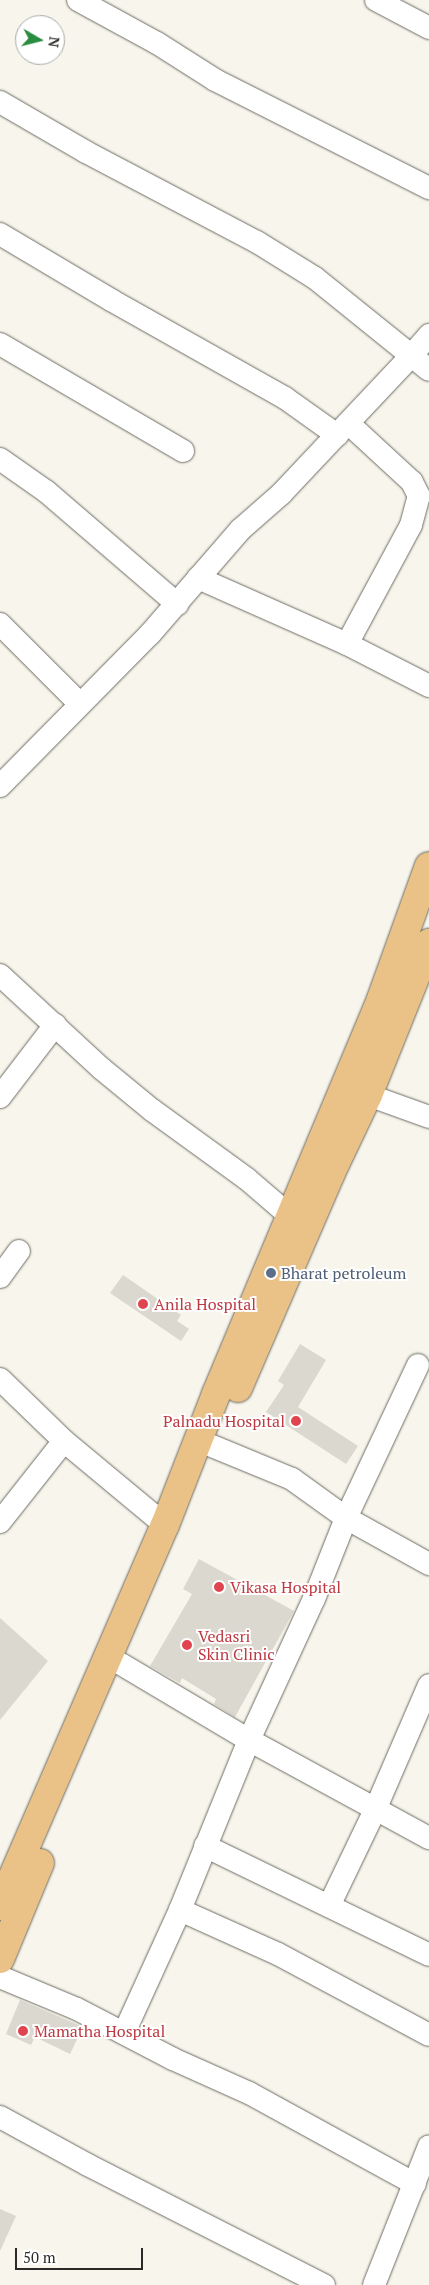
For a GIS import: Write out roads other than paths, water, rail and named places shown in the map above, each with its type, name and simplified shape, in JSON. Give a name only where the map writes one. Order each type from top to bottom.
[{"type":"main road","points":[[0,1906],[164,1525],[380,999],[429,866]]},
{"type":"main road","points":[[0,1959],[212,1446],[330,1175],[368,1095],[429,944]]},
{"type":"street","points":[[78,0],[157,43],[215,80],[429,188]]},
{"type":"street","points":[[376,0],[401,6],[429,28]]},
{"type":"street","points":[[0,102],[78,147],[257,242],[306,273],[429,370]]},
{"type":"street","points":[[0,234],[111,300],[342,429],[412,482],[419,496],[411,525],[347,644]]},
{"type":"street","points":[[0,786],[150,634],[240,530],[281,494],[429,335]]},
{"type":"street","points":[[0,344],[183,451]]},
{"type":"street","points":[[0,459],[47,492],[177,604]]},
{"type":"street","points":[[198,578],[347,644],[429,686]]},
{"type":"street","points":[[0,624],[80,704]]},
{"type":"street","points":[[0,975],[102,1069],[145,1104],[247,1179],[290,1216]]},
{"type":"street","points":[[0,1097],[55,1025]]},
{"type":"street","points":[[368,1095],[429,1117]]},
{"type":"street","points":[[0,1277],[18,1251]]},
{"type":"street","points":[[124,2033],[180,1910],[249,1740],[314,1599],[346,1518],[418,1365]]},
{"type":"street","points":[[0,1379],[64,1441],[164,1525]]},
{"type":"street","points":[[0,1522],[64,1441]]},
{"type":"street","points":[[212,1446],[292,1479],[346,1518],[429,1564]]},
{"type":"street","points":[[121,1664],[249,1740],[429,1838]]},
{"type":"street","points":[[329,1906],[375,1810],[429,1685]]},
{"type":"street","points":[[205,1846],[429,1955]]},
{"type":"street","points":[[180,1910],[278,1954],[429,2035]]},
{"type":"street","points":[[0,1977],[77,2009],[173,2059],[249,2093],[415,2184]]},
{"type":"street","points":[[0,2117],[88,2165],[324,2285]]},
{"type":"street","points":[[374,2285],[429,2146]]},
{"type":"place","name":"Bharat petroleum","points":[[271,1273]]},
{"type":"place","name":"Anila Hospital","points":[[143,1304]]},
{"type":"place","name":"Palnadu Hospital","points":[[296,1421]]},
{"type":"place","name":"Vikasa Hospital","points":[[219,1587]]},
{"type":"place","name":"Vedasri Skin Clinic","points":[[187,1645]]},
{"type":"place","name":"Mamatha Hospital","points":[[23,2031]]}]
